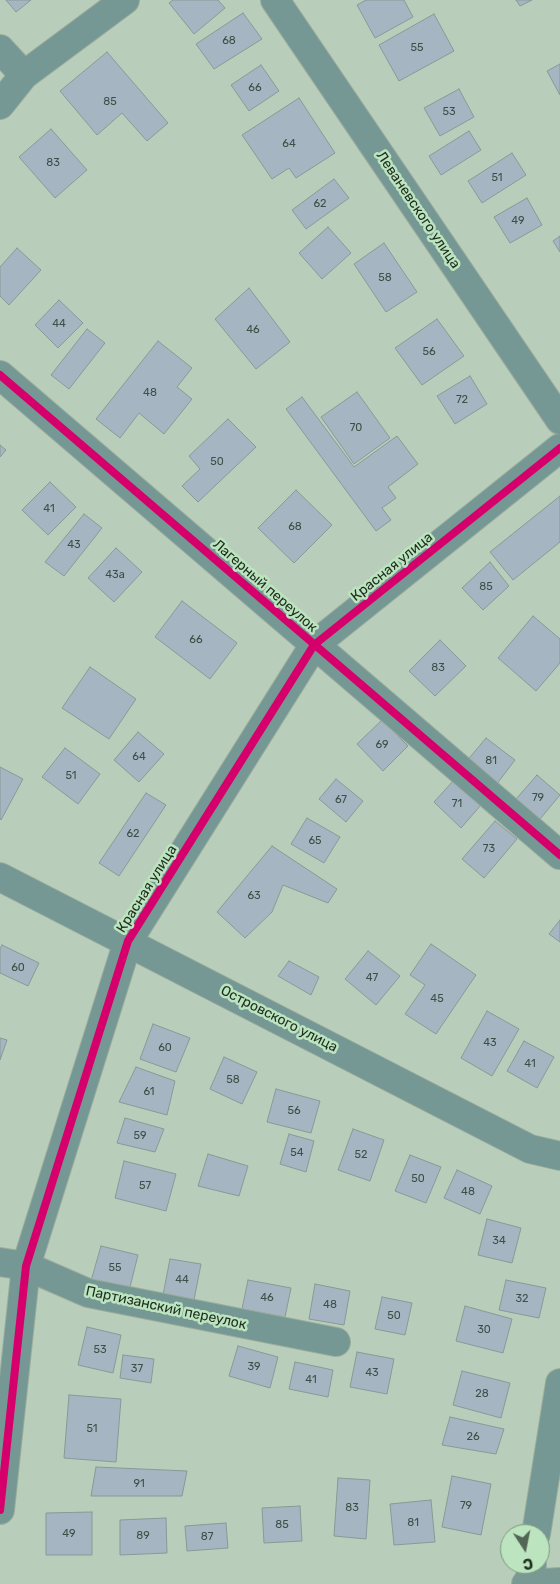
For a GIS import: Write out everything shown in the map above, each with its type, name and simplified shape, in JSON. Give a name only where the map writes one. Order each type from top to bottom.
[{"type":"main road","points":[[528,1584],[560,1582]]},
{"type":"street","points":[[0,105],[24,75],[125,0]]},
{"type":"street","name":"Леваневского улица","points":[[275,0],[560,420]]},
{"type":"street","points":[[0,49],[24,75]]},
{"type":"street","name":"Лагерный переулок","points":[[0,375],[560,855]]},
{"type":"street","name":"Красная улица","points":[[0,1510],[13,1264],[128,941],[314,645],[560,448]]},
{"type":"street","name":"Островского улица","points":[[0,877],[530,1148],[560,1156]]},
{"type":"street","name":"Партизанский переулок","points":[[13,1264],[88,1294],[336,1342]]},
{"type":"street","points":[[538,1524],[560,1383]]},
{"type":"building","points":[[6,0],[31,0],[16,12]]},
{"type":"building","points":[[173,0],[218,0],[225,8],[194,34],[169,3]]},
{"type":"building","points":[[366,0],[404,0],[413,17],[375,38],[357,5]]},
{"type":"building","points":[[516,0],[532,0],[520,6]]},
{"type":"building","points":[[243,13],[262,39],[214,69],[196,44]]},
{"type":"building","points":[[434,14],[454,51],[399,81],[379,45]]},
{"type":"building","points":[[107,52],[168,123],[147,141],[122,113],[97,135],[60,91]]},
{"type":"building","points":[[560,64],[560,95],[547,71]]},
{"type":"building","points":[[261,65],[279,91],[249,111],[231,85]]},
{"type":"building","points":[[459,89],[474,117],[440,136],[424,108]]},
{"type":"building","points":[[299,98],[335,153],[296,178],[289,168],[272,179],[242,135]]},
{"type":"building","points":[[51,129],[87,170],[55,198],[19,157]]},
{"type":"building","points":[[469,131],[481,150],[441,175],[429,156]]},
{"type":"building","points":[[512,153],[526,175],[482,203],[468,181]]},
{"type":"building","points":[[334,179],[349,198],[306,229],[292,210]]},
{"type":"building","points":[[527,198],[542,225],[510,243],[494,217]]},
{"type":"building","points":[[328,227],[351,253],[322,279],[299,253]]},
{"type":"building","points":[[560,236],[560,252],[553,241]]},
{"type":"building","points":[[384,243],[417,292],[386,312],[354,264]]},
{"type":"building","points":[[17,248],[41,270],[9,305],[0,296],[0,267]]},
{"type":"building","points":[[249,288],[290,342],[256,369],[215,319]]},
{"type":"building","points":[[59,300],[83,323],[58,348],[35,325]]},
{"type":"building","points":[[437,319],[464,356],[422,385],[395,348]]},
{"type":"building","points":[[87,329],[105,343],[69,389],[51,375]]},
{"type":"building","points":[[158,341],[192,368],[177,387],[192,399],[164,434],[139,413],[120,438],[96,419]]},
{"type":"building","points":[[470,376],[487,404],[455,424],[437,396]]},
{"type":"building","points":[[357,392],[390,438],[354,464],[321,417]]},
{"type":"building","points":[[302,397],[354,467],[397,436],[418,464],[388,487],[396,498],[382,508],[391,520],[376,531],[286,409]]},
{"type":"building","points":[[228,419],[256,447],[198,502],[182,486],[200,469],[189,456]]},
{"type":"building","points":[[0,445],[6,450],[0,457]]},
{"type":"building","points":[[50,482],[76,507],[48,535],[22,510]]},
{"type":"building","points":[[296,490],[332,525],[294,563],[258,528]]},
{"type":"building","points":[[560,496],[560,542],[513,580],[490,552]]},
{"type":"building","points":[[84,514],[102,528],[64,576],[45,562]]},
{"type":"building","points":[[116,548],[142,572],[114,602],[88,578]]},
{"type":"building","points":[[490,562],[509,586],[483,610],[462,588]]},
{"type":"building","points":[[182,601],[237,643],[210,679],[155,637]]},
{"type":"building","points":[[533,616],[560,639],[560,663],[536,691],[498,658]]},
{"type":"building","points":[[440,640],[466,666],[435,696],[409,671]]},
{"type":"building","points":[[90,667],[136,699],[109,739],[62,708]]},
{"type":"building","points":[[382,720],[408,746],[383,771],[357,744]]},
{"type":"building","points":[[138,732],[164,754],[139,782],[114,760]]},
{"type":"building","points":[[486,738],[515,760],[496,785],[466,762]]},
{"type":"building","points":[[65,748],[100,774],[78,804],[42,777]]},
{"type":"building","points":[[0,767],[23,779],[1,820],[0,819]]},
{"type":"building","points":[[537,775],[560,795],[540,819],[516,799]]},
{"type":"building","points":[[336,779],[363,801],[346,822],[319,799]]},
{"type":"building","points":[[454,780],[481,805],[461,828],[434,802]]},
{"type":"building","points":[[146,793],[166,805],[119,876],[99,863]]},
{"type":"building","points":[[307,818],[340,837],[324,863],[291,844]]},
{"type":"building","points":[[495,821],[517,839],[484,878],[462,859]]},
{"type":"building","points":[[272,846],[337,889],[328,903],[283,885],[272,912],[245,938],[217,912]]},
{"type":"building","points":[[560,920],[560,942],[549,934]]},
{"type":"building","points":[[431,944],[476,975],[436,1034],[405,1014],[425,985],[410,975]]},
{"type":"building","points":[[2,945],[39,963],[28,986],[0,973],[0,949]]},
{"type":"building","points":[[368,951],[400,976],[376,1005],[345,979]]},
{"type":"building","points":[[289,961],[319,977],[311,995],[278,976]]},
{"type":"building","points":[[487,1011],[519,1029],[492,1076],[461,1058]]},
{"type":"building","points":[[153,1024],[190,1038],[176,1072],[140,1059]]},
{"type":"building","points":[[0,1038],[7,1040],[0,1060]]},
{"type":"building","points":[[524,1041],[554,1057],[537,1088],[507,1071]]},
{"type":"building","points":[[224,1057],[257,1072],[242,1104],[210,1089]]},
{"type":"building","points":[[136,1067],[175,1081],[167,1115],[119,1102]]},
{"type":"building","points":[[276,1089],[320,1101],[311,1133],[267,1122]]},
{"type":"building","points":[[125,1118],[164,1129],[155,1152],[117,1143]]},
{"type":"building","points":[[353,1129],[384,1140],[370,1181],[338,1170]]},
{"type":"building","points":[[289,1134],[314,1141],[306,1172],[280,1164]]},
{"type":"building","points":[[208,1154],[248,1166],[239,1196],[198,1186]]},
{"type":"building","points":[[410,1155],[441,1167],[426,1203],[395,1191]]},
{"type":"building","points":[[124,1161],[176,1174],[166,1211],[115,1198]]},
{"type":"building","points":[[457,1170],[492,1186],[480,1214],[444,1198]]},
{"type":"building","points":[[487,1219],[521,1228],[512,1263],[478,1255]]},
{"type":"building","points":[[101,1246],[138,1255],[129,1291],[91,1281]]},
{"type":"building","points":[[170,1259],[201,1264],[194,1300],[163,1295]]},
{"type":"building","points":[[248,1280],[291,1288],[285,1317],[242,1309]]},
{"type":"building","points":[[506,1280],[546,1288],[539,1318],[499,1310]]},
{"type":"building","points":[[315,1284],[350,1291],[344,1325],[309,1319]]},
{"type":"building","points":[[382,1297],[412,1303],[405,1335],[375,1329]]},
{"type":"building","points":[[465,1306],[512,1319],[503,1353],[456,1341]]},
{"type":"building","points":[[87,1327],[121,1335],[113,1373],[78,1365]]},
{"type":"building","points":[[238,1346],[278,1357],[270,1388],[229,1376]]},
{"type":"building","points":[[357,1352],[394,1359],[387,1394],[350,1387]]},
{"type":"building","points":[[123,1355],[154,1359],[151,1383],[120,1378]]},
{"type":"building","points":[[295,1362],[333,1370],[328,1397],[289,1389]]},
{"type":"building","points":[[462,1371],[510,1383],[501,1418],[453,1405]]},
{"type":"building","points":[[69,1395],[121,1399],[116,1462],[64,1458]]},
{"type":"building","points":[[450,1417],[504,1429],[496,1454],[442,1445]]},
{"type":"building","points":[[96,1467],[187,1471],[182,1496],[91,1496]]},
{"type":"building","points":[[452,1476],[491,1484],[481,1535],[442,1527]]},
{"type":"building","points":[[338,1478],[370,1480],[366,1539],[334,1536]]},
{"type":"building","points":[[431,1500],[435,1542],[394,1545],[390,1504]]},
{"type":"building","points":[[300,1506],[302,1541],[264,1543],[262,1508]]},
{"type":"building","points":[[92,1512],[92,1555],[46,1555],[46,1513]]},
{"type":"building","points":[[166,1518],[167,1553],[120,1555],[120,1520]]},
{"type":"building","points":[[226,1523],[228,1548],[187,1551],[185,1526]]},
{"type":"cycle path","points":[[0,375],[560,855]]},
{"type":"cycle path","points":[[0,1510],[26,1266],[128,941],[314,645],[560,448]]}]
